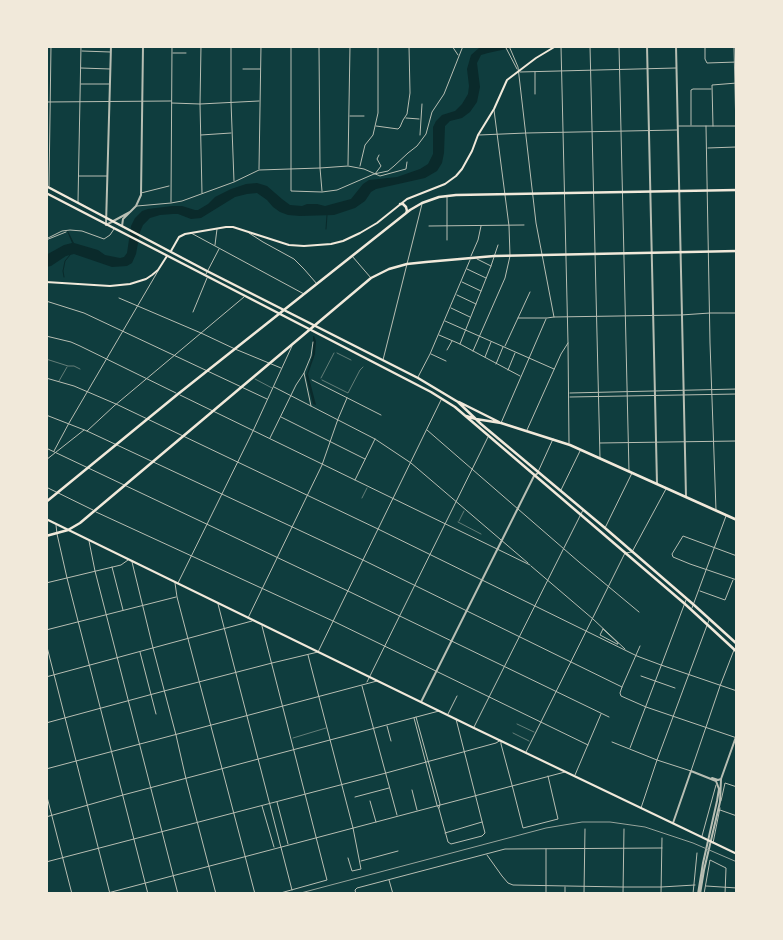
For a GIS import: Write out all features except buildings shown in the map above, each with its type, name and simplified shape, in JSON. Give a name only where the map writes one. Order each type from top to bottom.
[{"type":"main road","points":[[171,252],[183,234],[217,229],[233,228],[289,245],[304,246],[331,244],[360,234],[410,197],[445,184],[456,176],[462,170],[507,80],[536,58],[556,46]]},
{"type":"main road","points":[[48,186],[123,227],[418,378],[458,402],[501,423]]},
{"type":"main road","points":[[46,502],[115,444],[405,214],[422,203],[447,196],[564,192],[737,190]]},
{"type":"main road","points":[[46,193],[431,392],[455,407],[668,589],[736,651]]},
{"type":"main road","points":[[59,200],[62,198],[62,194]]},
{"type":"main road","points":[[400,204],[406,207],[407,211],[405,214]]},
{"type":"main road","points":[[46,536],[68,530],[80,523],[371,278],[389,269],[407,264],[494,256],[737,251]]},
{"type":"main road","points":[[46,282],[118,286],[146,278],[158,270],[167,256]]},
{"type":"main road","points":[[458,402],[737,644]]},
{"type":"main road","points":[[465,416],[501,423],[570,445],[737,520]]},
{"type":"main road","points":[[46,519],[737,854]]},
{"type":"main road","points":[[668,589],[670,585]]},
{"type":"street","points":[[48,186],[51,46]]},
{"type":"street","points":[[78,203],[81,46]]},
{"type":"street","points":[[111,46],[106,224],[130,212]]},
{"type":"street","points":[[123,227],[123,219],[136,206],[141,194],[143,46]]},
{"type":"street","points":[[171,203],[172,46]]},
{"type":"street","points":[[201,46],[202,194]]},
{"type":"street","points":[[232,46],[231,102],[234,182]]},
{"type":"street","points":[[259,170],[261,46]]},
{"type":"street","points":[[290,46],[291,191],[322,192],[337,190],[374,174],[388,171],[423,140],[434,108],[444,94],[463,46]]},
{"type":"street","points":[[319,46],[320,168],[322,192]]},
{"type":"street","points":[[348,166],[350,46]]},
{"type":"street","points":[[360,168],[364,148],[373,136],[378,113],[378,46]]},
{"type":"street","points":[[375,126],[398,128],[408,113],[410,93],[409,46]]},
{"type":"street","points":[[452,46],[458,56]]},
{"type":"street","points":[[505,46],[518,72]]},
{"type":"street","points":[[509,46],[518,67],[536,223],[554,317]]},
{"type":"street","points":[[561,46],[570,445]]},
{"type":"street","points":[[590,46],[600,458]]},
{"type":"street","points":[[605,528],[631,472],[628,443],[619,46]]},
{"type":"street","points":[[647,46],[657,484]]},
{"type":"street","points":[[676,46],[686,497]]},
{"type":"street","points":[[704,46],[705,61],[707,63],[736,62]]},
{"type":"street","points":[[734,46],[736,62],[737,174]]},
{"type":"street","points":[[81,51],[111,52]]},
{"type":"street","points":[[172,53],[186,53]]},
{"type":"street","points":[[81,68],[110,68]]},
{"type":"street","points":[[518,72],[677,68]]},
{"type":"street","points":[[243,69],[261,69]]},
{"type":"street","points":[[535,71],[536,94]]},
{"type":"street","points":[[80,84],[110,84]]},
{"type":"street","points":[[713,126],[712,86],[714,84],[736,84]]},
{"type":"street","points":[[691,126],[690,90],[693,88],[712,89]]},
{"type":"street","points":[[46,102],[172,102],[200,104],[260,101]]},
{"type":"street","points":[[420,135],[422,104]]},
{"type":"street","points":[[473,351],[505,278],[511,247],[494,109]]},
{"type":"street","points":[[349,116],[364,116]]},
{"type":"street","points":[[405,118],[420,119]]},
{"type":"street","points":[[478,135],[648,130],[691,126],[736,126]]},
{"type":"street","points":[[706,126],[716,510]]},
{"type":"street","points":[[201,135],[232,133]]},
{"type":"street","points":[[707,148],[736,147]]},
{"type":"street","points":[[374,174],[381,166],[377,159],[379,155]]},
{"type":"street","points":[[136,206],[182,201],[234,182],[259,170],[348,166],[360,168],[380,176],[406,169],[407,162]]},
{"type":"street","points":[[78,176],[108,176]]},
{"type":"street","points":[[141,194],[170,186]]},
{"type":"street","points":[[447,196],[447,240]]},
{"type":"street","points":[[383,361],[422,203]]},
{"type":"street","points":[[429,226],[524,225]]},
{"type":"street","points":[[418,378],[472,258],[480,226]]},
{"type":"street","points":[[46,239],[70,230],[82,231],[104,239],[110,235],[114,228]]},
{"type":"street","points":[[215,247],[217,229]]},
{"type":"street","points":[[190,232],[304,295]]},
{"type":"street","points":[[249,233],[294,259],[318,284]]},
{"type":"street","points":[[460,344],[482,291],[498,245]]},
{"type":"street","points":[[193,312],[208,271],[219,248]]},
{"type":"street","points":[[352,256],[371,278]]},
{"type":"street","points":[[472,258],[491,266]]},
{"type":"street","points":[[466,269],[486,279]]},
{"type":"street","points":[[55,452],[87,391],[158,270]]},
{"type":"street","points":[[461,282],[482,291]]},
{"type":"street","points":[[496,364],[530,292]]},
{"type":"street","points":[[455,295],[476,304]]},
{"type":"street","points":[[46,460],[86,430],[244,296]]},
{"type":"street","points":[[118,298],[282,368]]},
{"type":"street","points":[[46,301],[84,313],[267,400]]},
{"type":"street","points":[[450,308],[471,317]]},
{"type":"street","points":[[518,318],[737,313]]},
{"type":"street","points":[[501,423],[547,318]]},
{"type":"street","points":[[444,320],[554,368]]},
{"type":"street","points":[[438,334],[521,376]]},
{"type":"street","points":[[46,336],[71,342],[106,358],[252,431],[530,565]]},
{"type":"street","points":[[447,350],[452,340]]},
{"type":"street","points":[[484,358],[491,341]]},
{"type":"street","points":[[270,439],[298,381],[304,373],[311,356],[313,342]]},
{"type":"street","points":[[526,431],[563,349],[568,343]]},
{"type":"street","points":[[255,894],[177,596],[176,583],[192,556],[292,346]]},
{"type":"street","points":[[508,370],[515,352]]},
{"type":"street","points":[[430,354],[446,361]]},
{"type":"street","points":[[304,373],[312,406]]},
{"type":"street","points":[[46,378],[87,391],[116,404],[587,630],[637,656],[737,691]]},
{"type":"street","points":[[312,380],[381,415]]},
{"type":"street","points":[[273,388],[291,395],[375,439],[411,463],[628,651]]},
{"type":"street","points":[[569,393],[737,389]]},
{"type":"street","points":[[569,397],[737,394]]},
{"type":"street","points":[[248,618],[322,465],[347,398]]},
{"type":"street","points":[[46,723],[318,652],[442,399]]},
{"type":"street","points":[[46,415],[86,430],[363,560],[622,687]]},
{"type":"street","points":[[280,417],[365,459]]},
{"type":"street","points":[[427,430],[639,612]]},
{"type":"street","points":[[366,684],[488,436]]},
{"type":"street","points":[[355,481],[375,439]]},
{"type":"street","points":[[421,702],[534,476],[538,473],[553,439]]},
{"type":"street","points":[[599,443],[737,441]]},
{"type":"street","points":[[46,448],[609,717]]},
{"type":"street","points":[[560,491],[581,450]]},
{"type":"street","points":[[46,487],[384,646],[588,745]]},
{"type":"street","points":[[526,752],[625,554],[632,552],[666,488]]},
{"type":"street","points":[[474,728],[583,510]]},
{"type":"street","points":[[692,610],[727,515]]},
{"type":"street","points":[[56,524],[67,578],[148,894]]},
{"type":"street","points":[[737,556],[682,536],[672,553],[672,556],[737,580]]},
{"type":"street","points":[[89,540],[95,571],[178,894]]},
{"type":"street","points":[[46,583],[121,565],[128,560]]},
{"type":"street","points":[[132,561],[216,894]]},
{"type":"street","points":[[112,567],[123,610]]},
{"type":"street","points":[[699,591],[725,600],[733,579]]},
{"type":"street","points":[[46,630],[177,596]]},
{"type":"street","points":[[629,749],[687,599]]},
{"type":"street","points":[[218,603],[292,890]]},
{"type":"street","points":[[641,808],[709,620]]},
{"type":"street","points":[[46,677],[253,621]]},
{"type":"street","points":[[262,625],[327,880],[277,894]]},
{"type":"street","points":[[603,629],[618,644],[600,635],[603,629]]},
{"type":"street","points":[[46,643],[110,893]]},
{"type":"street","points":[[640,646],[622,687],[621,696],[673,717],[736,738]]},
{"type":"street","points":[[140,651],[156,714]]},
{"type":"street","points":[[673,823],[720,686],[736,651]]},
{"type":"street","points":[[308,654],[362,869],[352,871],[348,858]]},
{"type":"street","points":[[641,676],[675,688]]},
{"type":"street","points":[[46,769],[378,681]]},
{"type":"street","points":[[362,685],[397,815]]},
{"type":"street","points":[[447,715],[457,696]]},
{"type":"street","points":[[46,816],[439,711]]},
{"type":"street","points":[[575,776],[601,714]]},
{"type":"street","points":[[415,717],[440,804],[439,809]]},
{"type":"street","points":[[427,761],[448,842],[452,844],[482,836],[485,833],[456,719]]},
{"type":"street","points":[[387,726],[391,741]]},
{"type":"street","points":[[701,894],[703,863],[718,802],[721,779],[737,734]]},
{"type":"street","points":[[46,862],[386,773],[496,743],[501,740],[523,828],[558,819],[548,776]]},
{"type":"street","points":[[612,742],[716,781]]},
{"type":"street","points":[[104,894],[565,772]]},
{"type":"street","points":[[707,777],[721,779]]},
{"type":"street","points":[[716,781],[718,802]]},
{"type":"street","points":[[701,837],[716,789],[716,781]]},
{"type":"street","points":[[713,843],[725,783],[737,787]]},
{"type":"street","points":[[355,797],[390,788]]},
{"type":"street","points":[[412,790],[417,810]]},
{"type":"street","points":[[46,795],[72,894]]},
{"type":"street","points":[[276,801],[288,845]]},
{"type":"street","points":[[370,801],[376,822]]},
{"type":"street","points":[[262,805],[274,849]]},
{"type":"street","points":[[719,810],[737,816]]},
{"type":"street","points":[[445,833],[482,822]]},
{"type":"street","points":[[584,829],[584,894]]},
{"type":"street","points":[[623,894],[624,829]]},
{"type":"street","points":[[661,894],[662,838]]},
{"type":"street","points":[[546,848],[546,894]]},
{"type":"street","points":[[356,894],[355,890],[357,888],[505,849],[662,848]]},
{"type":"street","points":[[360,861],[398,851]]},
{"type":"street","points":[[693,894],[697,853]]},
{"type":"street","points":[[486,854],[510,884],[546,886],[694,885]]},
{"type":"street","points":[[701,894],[705,886],[709,861],[711,860],[726,868],[725,894]]},
{"type":"street","points":[[389,880],[393,894]]},
{"type":"street","points":[[565,886],[565,894]]},
{"type":"street","points":[[705,886],[737,888]]},
{"type":"lane","points":[[322,378],[334,353]]},
{"type":"lane","points":[[337,353],[351,360]]},
{"type":"lane","points":[[46,359],[74,366],[80,370]]},
{"type":"lane","points":[[60,381],[68,366]]},
{"type":"lane","points":[[322,380],[348,393],[363,367]]},
{"type":"lane","points":[[254,378],[273,388]]},
{"type":"lane","points":[[362,498],[368,486]]},
{"type":"lane","points":[[465,509],[458,522],[481,534]]},
{"type":"lane","points":[[517,724],[536,733]]},
{"type":"lane","points":[[291,738],[327,728]]},
{"type":"lane","points":[[513,733],[531,742]]},
{"type":"water","points":[[485,46],[520,46],[481,55],[477,63],[480,87],[477,102],[470,112],[462,118],[450,121],[445,126],[442,163],[437,171],[425,178],[376,189],[371,192],[365,201],[355,208],[334,215],[288,215],[280,212],[257,193],[247,194],[235,197],[201,218],[191,219],[173,214],[150,218],[143,225],[136,254],[132,263],[127,266],[112,267],[74,254],[66,256],[51,266],[46,267],[46,255],[64,245],[72,243],[67,231],[74,243],[98,250],[105,255],[124,257],[127,253],[131,226],[135,218],[142,211],[148,209],[182,206],[198,210],[215,197],[231,189],[257,183],[267,186],[290,205],[317,204],[325,206],[351,199],[363,184],[369,180],[397,177],[420,169],[428,164],[433,154],[433,127],[436,121],[442,115],[455,111],[462,104],[468,94],[467,69],[471,55],[479,48]]},
{"type":"water","points":[[313,336],[316,341],[315,354],[308,374],[316,405],[313,404],[306,376],[313,354]]},
{"type":"waterway","points":[[326,229],[327,215]]},
{"type":"waterway","points":[[64,277],[65,261],[70,255]]},
{"type":"railway","points":[[297,894],[546,828],[582,822],[610,822],[645,827],[693,843],[737,862]]}]
